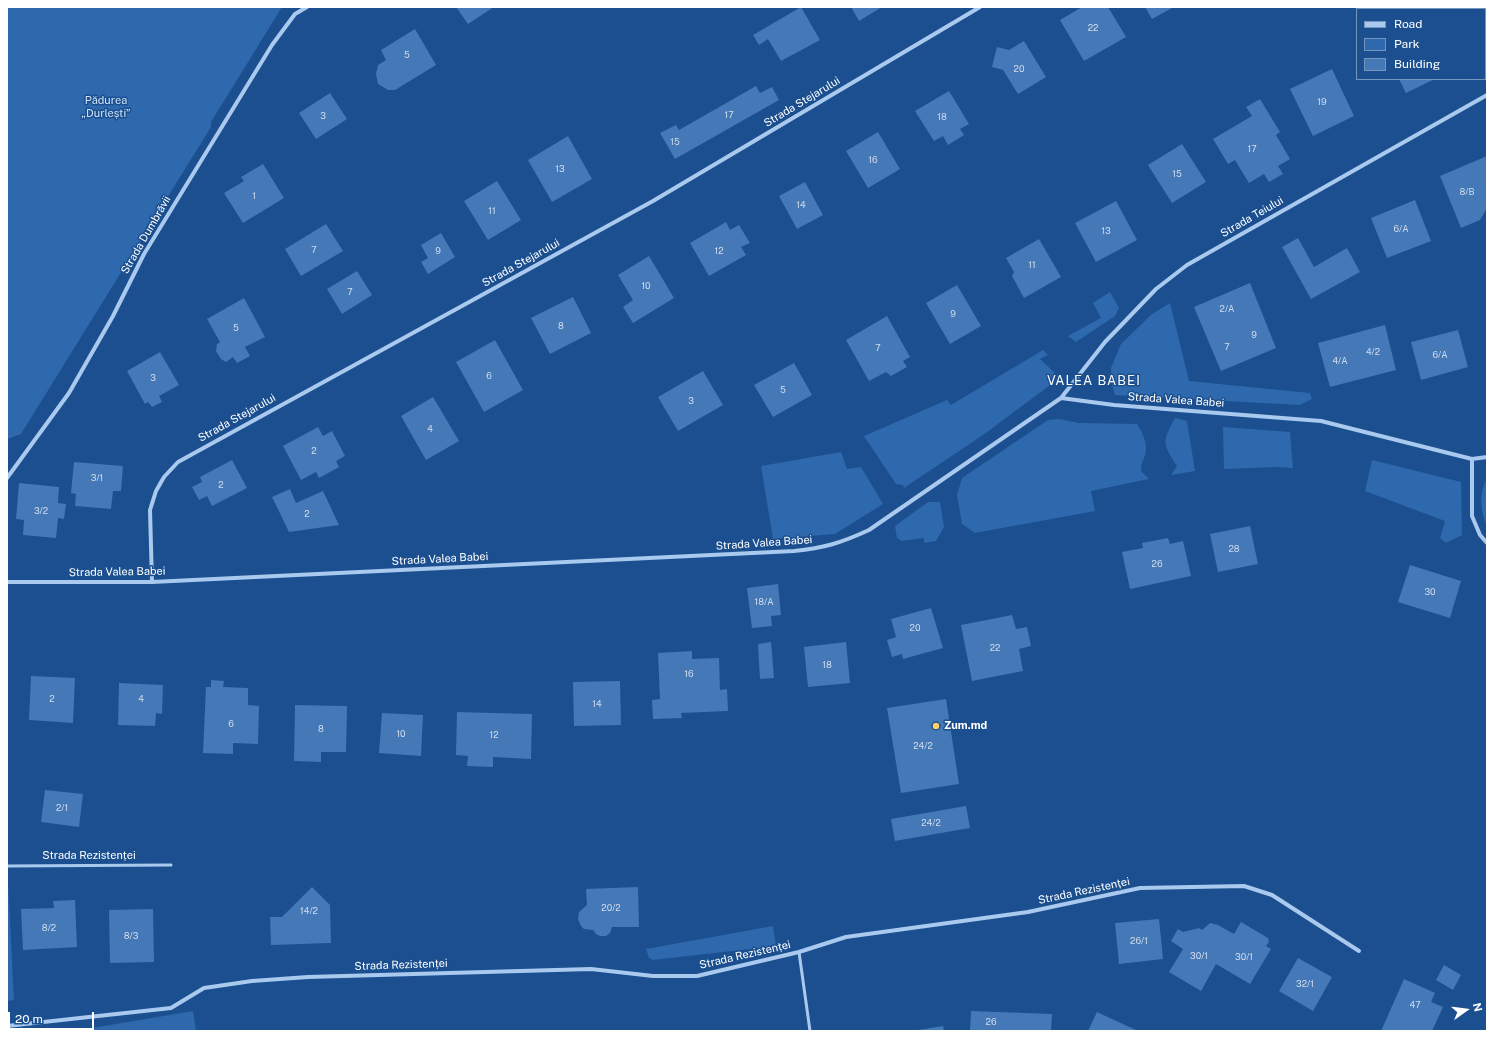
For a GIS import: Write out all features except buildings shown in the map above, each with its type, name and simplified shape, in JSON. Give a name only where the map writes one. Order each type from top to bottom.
[{"type":"street","name":"Strada Dumbrăvii","points":[[7,478],[70,393],[144,254],[272,45],[295,14],[307,7]]},
{"type":"street","name":"Strada Stejarului","points":[[152,582],[150,510],[156,491],[164,477],[178,462],[653,201],[980,7]]},
{"type":"street","name":"Strada Teiului","points":[[1061,398],[1105,342],[1156,289],[1187,265],[1487,95]]},
{"type":"street","name":"Strada Valea Babei","points":[[7,582],[152,582],[778,552],[821,548],[847,540],[869,530],[1061,398],[1114,405],[1321,421],[1472,459]]},
{"type":"street","points":[[1487,457],[1472,459],[1472,516],[1480,535],[1487,543]]},
{"type":"street","name":"Strada Rezistenței","points":[[7,1026],[171,1008],[204,988],[252,981],[308,977],[591,968],[653,976],[696,976],[799,952],[846,937],[1028,912],[1140,888],[1244,886],[1272,895],[1359,951]]},
{"type":"lane","name":"Strada Rezistenței","points":[[7,866],[171,865]]},
{"type":"lane","name":"Strada Rezistenței","points":[[799,952],[810,1031]]},
{"type":"green space","name":"Pădurea „Durlești”","points":[[7,7],[282,7],[211,122],[211,127],[21,434],[7,439]]},
{"type":"green space","points":[[1110,292],[1119,308],[1115,316],[1076,342],[1068,336],[1101,318],[1093,303]]},
{"type":"green space","points":[[1170,303],[1189,381],[1310,393],[1312,399],[1300,405],[1115,395],[1112,384],[1111,368],[1121,344],[1152,314]]},
{"type":"green space","points":[[1043,350],[1048,355],[1040,359],[1055,373],[1049,386],[983,435],[904,488],[903,485],[896,484],[864,436],[947,400],[951,405]]},
{"type":"green space","points":[[1175,418],[1187,421],[1195,471],[1171,475],[1177,466],[1166,447],[1166,438]]},
{"type":"green space","points":[[1059,419],[1079,423],[1137,424],[1146,443],[1146,451],[1141,471],[1149,479],[1091,491],[1095,511],[975,533],[962,524],[957,495],[962,478],[1048,420]]},
{"type":"green space","points":[[1223,427],[1290,432],[1293,468],[1275,467],[1224,469]]},
{"type":"green space","points":[[841,452],[847,469],[861,467],[883,504],[835,534],[773,539],[761,466]]},
{"type":"green space","points":[[1372,460],[1461,482],[1462,535],[1446,543],[1440,538],[1445,521],[1365,491]]},
{"type":"green space","points":[[1487,478],[1487,526],[1481,502],[1484,484]]},
{"type":"green space","points":[[928,502],[940,502],[944,527],[936,541],[924,543],[924,538],[902,541],[897,538],[895,526]]},
{"type":"green space","points":[[7,882],[14,1000],[7,1001]]},
{"type":"green space","points":[[773,926],[776,946],[653,960],[649,958],[646,949]]},
{"type":"green space","points":[[193,1011],[196,1031],[74,1031]]},
{"type":"place","name":"Zum.md","points":[[936,726]]},
{"type":"district","name":"VALEA BABEI","points":[[1094,381]]}]
